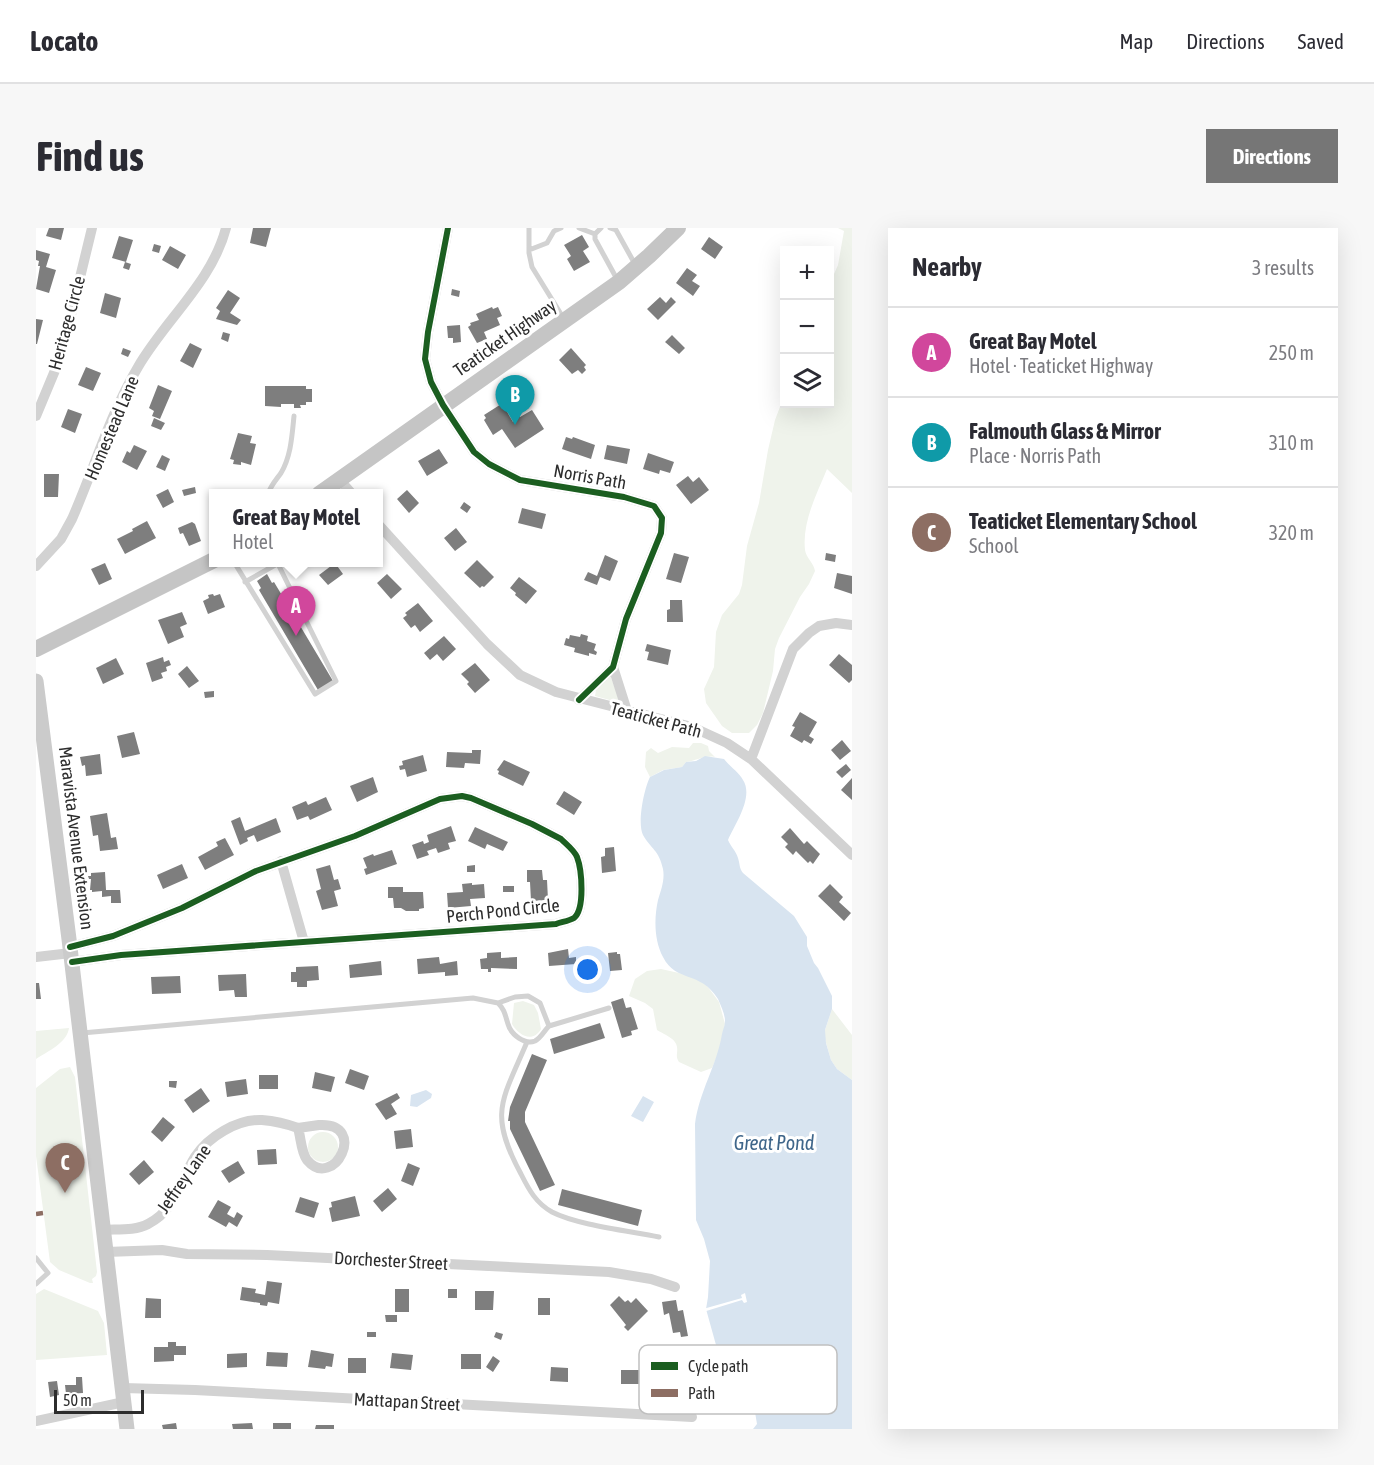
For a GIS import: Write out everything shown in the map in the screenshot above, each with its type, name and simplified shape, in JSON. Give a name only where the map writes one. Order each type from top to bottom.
[{"type":"main road","name":"Teaticket Highway","points":[[326,489],[618,282],[678,228]]},
{"type":"main road","points":[[36,649],[209,562]]},
{"type":"main road","name":"Maravista Avenue Extension","points":[[36,681],[127,1429]]},
{"type":"street","name":"Heritage Circle","points":[[36,416],[61,356],[92,228]]},
{"type":"street","name":"Homestead Lane","points":[[36,566],[61,539],[72,519],[131,379],[160,335],[192,293],[221,246],[226,228]]},
{"type":"street","points":[[443,405],[431,382],[425,359],[448,228]]},
{"type":"street","name":"Norris Path","points":[[443,405],[474,452],[504,473],[520,480],[624,497],[654,506],[662,518],[661,533],[626,619],[613,667]]},
{"type":"street","points":[[339,479],[348,489]]},
{"type":"street","name":"Teaticket Path","points":[[383,530],[512,669],[535,683],[579,700],[692,727],[711,734],[751,759],[852,855]]},
{"type":"street","points":[[751,759],[793,649],[819,626],[836,623],[852,625]]},
{"type":"street","points":[[579,700],[613,667],[627,711]]},
{"type":"street","name":"Perch Pond Circle","points":[[462,796],[471,798],[523,820],[561,839],[578,858],[582,896],[580,910],[575,917],[549,924],[121,955],[71,954],[182,908],[256,871],[355,836],[440,799],[462,796]]},
{"type":"street","points":[[281,861],[304,942]]},
{"type":"street","points":[[36,957],[71,954]]},
{"type":"street","name":"Jeffrey Lane","points":[[103,1230],[137,1228],[158,1218],[176,1197],[200,1152],[209,1142],[225,1131],[248,1122],[263,1120],[298,1128],[319,1125],[332,1127],[342,1136],[345,1149],[343,1155],[333,1165],[326,1167],[312,1164],[303,1152],[298,1128]]},
{"type":"street","name":"Dorchester Street","points":[[106,1252],[162,1250],[187,1254],[267,1255],[609,1272],[651,1279],[675,1287]]},
{"type":"street","name":"Mattapan Street","points":[[36,1421],[123,1395],[195,1390],[692,1417]]},
{"type":"lane","points":[[529,228],[532,267],[565,320]]},
{"type":"lane","points":[[529,250],[547,243],[555,230],[561,228]]},
{"type":"lane","points":[[579,228],[595,234]]},
{"type":"lane","points":[[601,228],[595,234],[595,239],[618,282]]},
{"type":"lane","points":[[610,228],[616,230],[636,267]]},
{"type":"lane","points":[[270,489],[290,452],[294,416]]},
{"type":"lane","points":[[237,567],[315,694],[336,681],[279,567]]},
{"type":"lane","points":[[245,582],[270,567]]},
{"type":"lane","points":[[80,1033],[473,998],[498,1002],[521,996],[533,998],[544,1009],[549,1026]]},
{"type":"lane","points":[[498,1002],[506,1014],[510,1029],[527,1042],[538,1039],[549,1026],[609,1008]]},
{"type":"lane","points":[[527,1042],[505,1092],[500,1117],[507,1146],[532,1195],[547,1209],[570,1219],[659,1237]]},
{"type":"lane","points":[[36,1258],[48,1273],[36,1284]]},
{"type":"shaded area","points":[[838,228],[852,228],[852,493],[827,469],[811,508],[806,529],[805,550],[815,571],[779,638],[763,713],[757,725],[749,733],[732,733],[722,726],[706,703],[704,689],[714,667],[716,632],[722,615],[739,594],[742,585],[747,546],[759,503],[768,450],[780,406],[780,408],[834,408],[834,274],[838,265],[844,231]]},
{"type":"shaded area","points":[[610,675],[619,699],[617,702],[595,696],[596,690]]},
{"type":"shaded area","points":[[693,743],[708,746],[709,751],[715,757],[686,762],[682,767],[663,770],[650,777],[645,767],[646,752],[651,748],[658,753],[672,747],[689,748]]},
{"type":"shaded area","points":[[661,969],[688,975],[705,983],[719,1002],[725,1024],[720,1049],[712,1068],[701,1072],[679,1062],[674,1041],[657,1030],[653,1009],[629,996],[635,979],[647,971]]},
{"type":"shaded area","points":[[523,1001],[534,1005],[538,1013],[541,1029],[534,1036],[522,1035],[512,1024],[514,1003]]},
{"type":"shaded area","points":[[832,1009],[852,1035],[852,1080],[837,1069],[831,1060],[825,1039],[825,1030]]},
{"type":"shaded area","points":[[69,1028],[61,1042],[36,1059],[36,1031]]},
{"type":"shaded area","points":[[70,1067],[75,1077],[97,1272],[92,1279],[93,1283],[59,1270],[50,1262],[36,1156],[36,1088],[60,1069]]},
{"type":"shaded area","points":[[323,1132],[334,1136],[338,1147],[334,1158],[323,1162],[312,1158],[308,1147],[312,1136]]},
{"type":"shaded area","points":[[44,1289],[98,1311],[104,1323],[107,1355],[36,1360],[36,1294]]},
{"type":"water","name":"Great Pond","points":[[705,756],[724,759],[743,780],[746,787],[745,802],[728,840],[743,873],[794,916],[807,937],[807,946],[814,963],[832,996],[832,1009],[825,1030],[831,1060],[837,1069],[852,1080],[852,1429],[753,1429],[757,1424],[755,1414],[837,1414],[837,1345],[716,1345],[706,1309],[710,1261],[696,1220],[695,1124],[700,1101],[720,1045],[725,1018],[718,999],[711,990],[704,984],[675,970],[663,957],[656,936],[655,921],[663,881],[663,869],[657,854],[641,830],[644,797],[650,777],[664,770],[682,767],[686,762],[696,761]]},
{"type":"water","points":[[426,1090],[432,1094],[431,1098],[417,1107],[410,1106],[411,1095]]},
{"type":"water","points":[[643,1096],[654,1102],[643,1122],[631,1116]]},
{"type":"pier","points":[[745,1293],[747,1302],[744,1303],[742,1300],[703,1312],[703,1309],[742,1298],[741,1295]]},
{"type":"building","points":[[49,228],[64,228],[61,240],[46,236]]},
{"type":"building","points":[[253,228],[271,228],[266,247],[250,243]]},
{"type":"building","points":[[582,235],[589,247],[583,251],[590,262],[574,271],[567,259],[571,256],[564,245]]},
{"type":"building","points":[[119,236],[133,240],[126,262],[112,258]]},
{"type":"building","points":[[709,237],[723,247],[715,259],[701,249]]},
{"type":"building","points":[[154,244],[161,246],[159,253],[152,251]]},
{"type":"building","points":[[170,246],[186,255],[178,269],[162,260]]},
{"type":"building","points":[[36,250],[50,254],[46,267],[56,270],[49,293],[36,289],[40,266],[38,266],[39,261],[36,260]]},
{"type":"building","points":[[125,262],[131,264],[129,270],[123,268]]},
{"type":"building","points":[[687,268],[697,275],[692,281],[700,286],[693,296],[676,283]]},
{"type":"building","points":[[452,289],[460,291],[459,297],[451,295]]},
{"type":"building","points":[[228,290],[240,298],[230,313],[241,320],[237,325],[216,319],[220,311],[216,308]]},
{"type":"building","points":[[105,293],[121,298],[116,318],[100,313]]},
{"type":"building","points":[[660,297],[666,303],[671,297],[676,302],[658,320],[647,309]]},
{"type":"building","points":[[492,307],[493,309],[498,307],[502,316],[497,318],[500,325],[484,332],[487,339],[477,343],[468,327],[470,323],[479,320],[476,314]]},
{"type":"building","points":[[36,319],[43,320],[37,344],[36,344]]},
{"type":"building","points":[[460,325],[461,342],[453,343],[453,338],[448,338],[447,326]]},
{"type":"building","points":[[223,332],[230,334],[228,342],[221,339]]},
{"type":"building","points":[[672,335],[685,348],[679,354],[665,342]]},
{"type":"building","points":[[190,343],[202,349],[193,368],[180,361]]},
{"type":"building","points":[[123,348],[131,351],[128,357],[121,354]]},
{"type":"building","points":[[571,348],[586,365],[584,367],[586,370],[582,374],[578,370],[572,374],[559,360]]},
{"type":"building","points":[[86,367],[101,373],[93,391],[78,385]]},
{"type":"building","points":[[158,385],[172,391],[160,419],[152,416],[154,411],[149,408]]},
{"type":"building","points":[[265,386],[306,386],[306,389],[312,389],[312,402],[300,405],[301,408],[294,408],[294,404],[281,404],[281,407],[265,406]]},
{"type":"building","points":[[506,401],[511,409],[507,412],[513,422],[515,421],[513,417],[518,414],[520,417],[532,410],[544,429],[515,448],[502,429],[493,435],[484,420],[486,418],[484,415]]},
{"type":"building","points":[[68,409],[82,414],[75,433],[61,427]]},
{"type":"building","points":[[154,418],[165,423],[161,430],[151,426]]},
{"type":"building","points":[[238,433],[252,436],[250,443],[256,444],[251,465],[241,462],[241,465],[233,464],[234,460],[230,459]]},
{"type":"building","points":[[566,437],[572,439],[573,437],[595,445],[591,459],[562,449]]},
{"type":"building","points":[[134,445],[147,451],[137,470],[122,462],[127,451],[130,453]]},
{"type":"building","points":[[607,445],[630,449],[627,464],[604,459]]},
{"type":"building","points":[[439,449],[448,463],[427,476],[418,461]]},
{"type":"building","points":[[648,453],[674,462],[670,473],[660,470],[659,474],[643,469]]},
{"type":"building","points":[[162,455],[170,459],[165,471],[156,467]]},
{"type":"building","points":[[44,474],[59,474],[58,497],[44,497]]},
{"type":"building","points":[[688,476],[693,482],[699,477],[709,490],[691,504],[676,485]]},
{"type":"building","points":[[195,487],[196,493],[184,496],[182,490]]},
{"type":"building","points":[[168,489],[174,502],[163,508],[156,495]]},
{"type":"building","points":[[407,490],[419,503],[409,513],[397,499]]},
{"type":"building","points":[[464,502],[471,507],[467,513],[460,508]]},
{"type":"building","points":[[522,508],[546,514],[542,529],[518,523]]},
{"type":"building","points":[[147,521],[156,538],[125,554],[117,539]]},
{"type":"building","points":[[192,522],[195,524],[201,541],[189,546],[178,528]]},
{"type":"building","points":[[456,528],[467,542],[455,551],[444,538]]},
{"type":"building","points":[[674,553],[689,557],[681,583],[666,579]]},
{"type":"building","points":[[826,553],[836,555],[835,562],[825,560]]},
{"type":"building","points":[[605,555],[618,561],[610,581],[600,577],[597,585],[584,580],[588,572],[597,576]]},
{"type":"building","points":[[477,560],[494,577],[480,588],[464,573]]},
{"type":"building","points":[[105,563],[112,579],[99,585],[91,569]]},
{"type":"building","points":[[330,567],[338,567],[343,574],[328,585],[319,575]]},
{"type":"building","points":[[837,573],[852,576],[852,594],[834,588]]},
{"type":"building","points":[[267,574],[333,681],[318,690],[259,590],[261,588],[257,581]]},
{"type":"building","points":[[387,574],[402,589],[391,599],[377,583]]},
{"type":"building","points":[[519,577],[537,591],[526,604],[510,588]]},
{"type":"building","points":[[213,594],[214,596],[220,594],[225,607],[208,614],[203,601],[209,598],[208,595]]},
{"type":"building","points":[[670,600],[682,600],[683,622],[667,622]]},
{"type":"building","points":[[418,603],[433,621],[420,632],[415,625],[411,628],[403,618],[407,615],[405,613]]},
{"type":"building","points":[[182,612],[187,624],[180,627],[184,637],[168,644],[158,620]]},
{"type":"building","points":[[581,634],[588,636],[587,641],[596,644],[594,650],[597,652],[596,655],[589,653],[589,656],[574,652],[575,648],[564,645],[566,638],[569,639],[570,635],[580,637]]},
{"type":"building","points":[[444,636],[456,649],[443,661],[437,654],[430,660],[424,653]]},
{"type":"building","points":[[647,644],[671,650],[668,665],[647,660],[649,652],[645,651]]},
{"type":"building","points":[[839,654],[852,665],[852,680],[849,683],[829,665]]},
{"type":"building","points":[[163,657],[164,662],[169,660],[171,665],[166,667],[167,671],[161,673],[163,678],[152,682],[146,663]]},
{"type":"building","points":[[116,658],[124,674],[103,684],[96,668]]},
{"type":"building","points":[[475,663],[490,680],[475,693],[461,674]]},
{"type":"building","points":[[187,666],[199,681],[189,688],[178,674]]},
{"type":"building","points":[[214,691],[214,697],[205,698],[204,692]]},
{"type":"building","points":[[800,712],[817,722],[809,736],[814,739],[811,744],[804,740],[802,743],[790,736],[795,727],[792,726]]},
{"type":"building","points":[[134,732],[140,754],[122,758],[117,736]]},
{"type":"building","points":[[842,740],[851,751],[840,760],[831,750]]},
{"type":"building","points":[[472,750],[481,750],[480,764],[465,763],[464,768],[446,767],[447,752],[472,753]]},
{"type":"building","points":[[100,754],[102,774],[86,776],[85,765],[82,766],[80,757]]},
{"type":"building","points":[[423,755],[427,771],[407,777],[405,769],[400,770],[399,766],[403,765],[402,761]]},
{"type":"building","points":[[504,760],[530,772],[523,786],[498,774],[497,770]]},
{"type":"building","points":[[846,764],[851,770],[842,778],[836,772]]},
{"type":"building","points":[[373,777],[378,792],[357,802],[350,786]]},
{"type":"building","points":[[852,778],[852,800],[841,790]]},
{"type":"building","points":[[564,791],[582,802],[574,815],[556,804]]},
{"type":"building","points":[[326,797],[332,810],[310,820],[308,816],[297,820],[292,807],[306,801],[308,805]]},
{"type":"building","points":[[107,813],[111,838],[116,837],[118,849],[100,851],[98,835],[93,836],[90,816]]},
{"type":"building","points":[[240,817],[245,831],[276,818],[281,832],[257,842],[254,835],[240,845],[231,821]]},
{"type":"building","points":[[451,826],[456,841],[448,843],[450,849],[438,853],[436,848],[427,851],[429,855],[417,859],[412,845],[423,841],[424,844],[429,842],[427,835]]},
{"type":"building","points":[[475,827],[508,842],[503,851],[487,844],[485,849],[468,841]]},
{"type":"building","points":[[790,828],[804,844],[807,841],[820,854],[813,864],[810,861],[808,863],[796,851],[793,855],[785,847],[788,844],[781,837]]},
{"type":"building","points":[[225,838],[234,855],[205,870],[198,857],[218,846],[216,842]]},
{"type":"building","points":[[614,847],[616,871],[602,873],[601,857],[605,856],[605,848]]},
{"type":"building","points":[[392,850],[397,864],[366,875],[364,869],[367,868],[363,858]]},
{"type":"building","points":[[182,864],[188,878],[163,889],[157,875]]},
{"type":"building","points":[[330,865],[334,880],[338,879],[341,889],[334,891],[338,906],[322,910],[316,891],[321,889],[316,869]]},
{"type":"building","points":[[475,865],[475,872],[467,872],[467,866]]},
{"type":"building","points":[[527,870],[542,870],[543,880],[547,880],[548,900],[531,901]]},
{"type":"building","points":[[105,872],[106,890],[120,890],[121,903],[111,903],[111,896],[102,897],[102,891],[92,892],[90,890],[91,879],[88,876],[91,876],[91,873]]},
{"type":"building","points":[[472,883],[472,885],[484,884],[485,898],[470,899],[471,906],[448,908],[447,893],[463,892],[462,884]]},
{"type":"building","points":[[830,884],[843,897],[839,902],[851,913],[844,921],[818,896]]},
{"type":"building","points":[[503,886],[514,886],[514,892],[503,892]]},
{"type":"building","points":[[388,887],[403,887],[403,892],[423,892],[424,908],[419,911],[406,911],[394,908],[393,898],[388,898]]},
{"type":"building","points":[[568,949],[569,958],[576,957],[576,964],[549,966],[548,953]]},
{"type":"building","points":[[501,952],[501,958],[517,957],[517,969],[491,968],[491,972],[488,972],[488,969],[481,969],[480,959],[487,958],[487,953]]},
{"type":"building","points":[[608,953],[620,954],[622,970],[610,971]]},
{"type":"building","points":[[439,957],[440,964],[457,961],[458,975],[445,976],[445,972],[418,974],[417,959]]},
{"type":"building","points":[[381,961],[382,975],[350,978],[349,965]]},
{"type":"building","points":[[318,966],[319,980],[307,981],[307,987],[297,987],[297,982],[291,982],[291,972],[296,972],[296,967]]},
{"type":"building","points":[[246,974],[247,997],[235,997],[234,990],[219,991],[218,975]]},
{"type":"building","points":[[180,976],[181,993],[152,994],[151,977]]},
{"type":"building","points":[[36,983],[39,983],[41,999],[36,999]]},
{"type":"building","points":[[623,998],[626,1008],[631,1007],[638,1029],[631,1031],[632,1035],[622,1038],[611,1002]]},
{"type":"building","points":[[600,1023],[605,1038],[554,1054],[550,1039]]},
{"type":"building","points":[[532,1054],[547,1060],[525,1112],[525,1122],[555,1185],[540,1191],[510,1129],[510,1121],[508,1121],[510,1107]]},
{"type":"building","points":[[350,1069],[369,1076],[364,1090],[345,1083]]},
{"type":"building","points":[[315,1072],[335,1077],[331,1092],[312,1088]]},
{"type":"building","points":[[259,1075],[278,1075],[278,1089],[259,1089]]},
{"type":"building","points":[[246,1079],[248,1094],[227,1097],[225,1082]]},
{"type":"building","points":[[169,1081],[177,1081],[176,1088],[169,1087]]},
{"type":"building","points":[[201,1088],[210,1101],[193,1113],[184,1100]]},
{"type":"building","points":[[397,1093],[400,1098],[391,1104],[397,1114],[386,1120],[375,1104]]},
{"type":"building","points":[[163,1117],[175,1127],[162,1142],[151,1132]]},
{"type":"building","points":[[411,1129],[413,1147],[396,1149],[394,1131]]},
{"type":"building","points":[[276,1149],[277,1164],[258,1165],[257,1150]]},
{"type":"building","points":[[144,1160],[154,1172],[139,1185],[129,1174]]},
{"type":"building","points":[[238,1161],[245,1173],[229,1183],[221,1171]]},
{"type":"building","points":[[408,1163],[420,1168],[413,1186],[401,1181]]},
{"type":"building","points":[[388,1188],[397,1199],[382,1212],[373,1201]]},
{"type":"building","points":[[562,1189],[642,1210],[638,1226],[558,1205]]},
{"type":"building","points":[[355,1196],[360,1216],[332,1222],[329,1208],[332,1207],[331,1202]]},
{"type":"building","points":[[300,1197],[319,1203],[314,1218],[295,1212]]},
{"type":"building","points":[[218,1200],[231,1207],[227,1214],[234,1218],[237,1212],[243,1216],[237,1227],[229,1222],[226,1227],[208,1217]]},
{"type":"building","points":[[267,1281],[282,1283],[279,1304],[268,1302],[267,1306],[240,1300],[242,1287],[256,1289],[255,1293],[265,1295]]},
{"type":"building","points":[[395,1289],[409,1289],[409,1312],[395,1312]]},
{"type":"building","points":[[448,1289],[457,1289],[457,1298],[448,1298]]},
{"type":"building","points":[[475,1291],[494,1291],[493,1310],[475,1310]]},
{"type":"building","points":[[619,1296],[625,1302],[628,1300],[631,1303],[636,1298],[648,1311],[628,1331],[610,1305]]},
{"type":"building","points":[[146,1298],[161,1299],[161,1318],[145,1318]]},
{"type":"building","points":[[538,1298],[550,1298],[550,1315],[538,1315]]},
{"type":"building","points":[[676,1300],[678,1311],[683,1310],[688,1336],[681,1337],[680,1332],[673,1333],[669,1313],[664,1315],[662,1302]]},
{"type":"building","points":[[385,1315],[397,1315],[397,1322],[386,1322]]},
{"type":"building","points":[[367,1332],[376,1332],[376,1337],[367,1337]]},
{"type":"building","points":[[496,1332],[503,1334],[501,1340],[494,1337]]},
{"type":"building","points":[[168,1342],[176,1342],[176,1346],[186,1346],[186,1355],[174,1355],[174,1361],[154,1362],[154,1347],[168,1347]]},
{"type":"building","points":[[311,1350],[334,1354],[332,1367],[326,1366],[325,1369],[308,1367]]},
{"type":"building","points":[[267,1352],[288,1353],[287,1367],[266,1366]]},
{"type":"building","points":[[247,1353],[247,1367],[227,1368],[227,1354]]},
{"type":"building","points":[[392,1353],[413,1355],[411,1370],[390,1368]]},
{"type":"building","points":[[461,1354],[481,1354],[481,1369],[461,1369]]},
{"type":"building","points":[[493,1356],[500,1361],[493,1372],[486,1367]]},
{"type":"building","points":[[348,1358],[366,1358],[366,1373],[348,1373]]},
{"type":"building","points":[[551,1367],[568,1368],[568,1382],[550,1381]]},
{"type":"building","points":[[621,1370],[639,1370],[639,1384],[621,1384]]},
{"type":"building","points":[[76,1377],[82,1377],[83,1393],[66,1394],[65,1385],[76,1385]]},
{"type":"building","points":[[57,1381],[59,1395],[50,1397],[48,1382]]},
{"type":"building","points":[[176,1423],[177,1429],[163,1429],[162,1425]]},
{"type":"building","points":[[252,1423],[253,1429],[233,1429],[232,1424]]},
{"type":"building","points":[[273,1423],[291,1423],[291,1429],[273,1429]]},
{"type":"building","points":[[316,1425],[334,1425],[334,1429],[315,1429]]},
{"type":"marked path","points":[[36,1214],[43,1213]]},
{"type":"cycle path","points":[[448,228],[425,359],[431,382],[443,405],[474,452],[489,464],[520,480],[624,497],[654,506],[662,518],[661,533],[626,619],[613,667],[579,700]]},
{"type":"cycle path","points":[[70,947],[113,936],[182,908],[256,871],[355,836],[440,799],[462,796],[471,798],[532,824],[561,839],[577,857],[580,871],[582,889],[577,913],[574,918],[556,924],[121,955],[72,962]]},
{"type":"place","name":"Falmouth Glass & Mirror","points":[[515,425]]},
{"type":"place","name":"Great Bay Motel","points":[[296,636]]},
{"type":"place","name":"Teaticket Elementary School","points":[[65,1193]]}]
